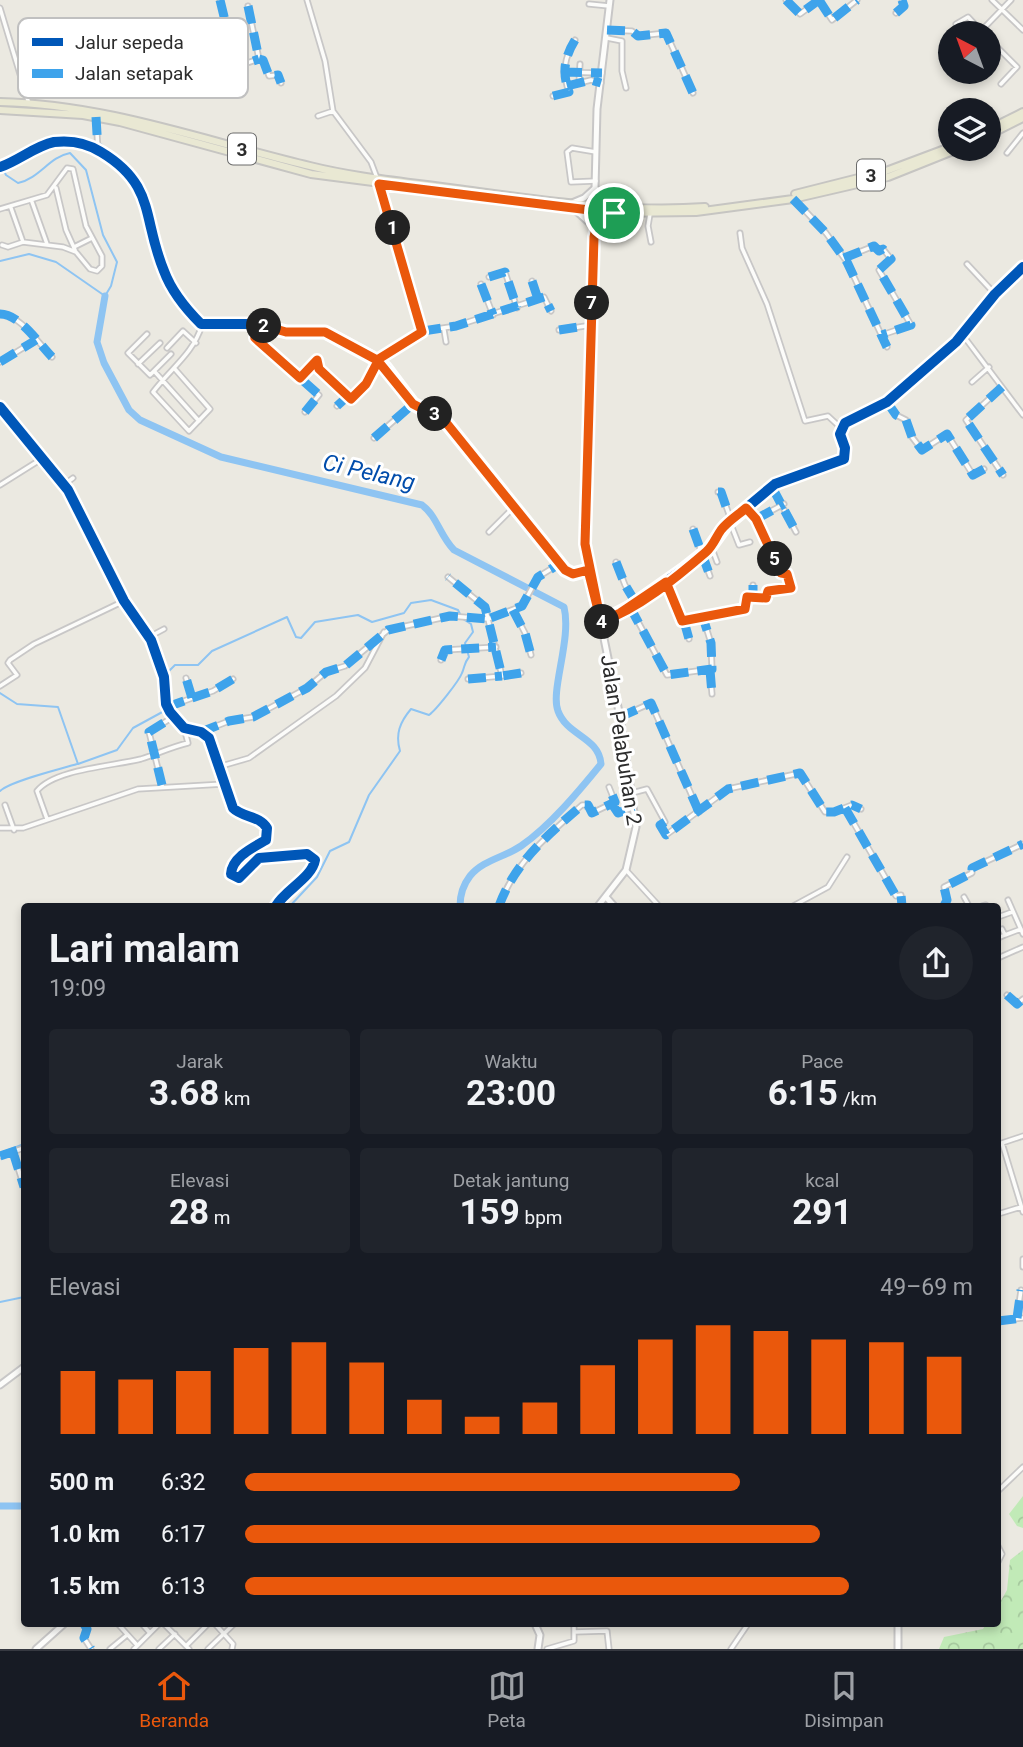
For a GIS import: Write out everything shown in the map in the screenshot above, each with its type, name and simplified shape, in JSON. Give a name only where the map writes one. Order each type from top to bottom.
[{"type":"main road","name":"3","points":[[3,106],[29,104],[121,119],[378,181],[650,214],[790,198],[886,171],[938,151]]},
{"type":"main road","name":"3","points":[[3,106],[121,119]]},
{"type":"main road","points":[[1001,123],[1023,112]]},
{"type":"main road","points":[[1001,129],[1023,118]]},
{"type":"main road","points":[[790,198],[888,177],[938,157]]},
{"type":"main road","name":"3","points":[[616,211],[755,203]]},
{"type":"street","points":[[220,0],[224,18]]},
{"type":"street","points":[[307,0],[325,64],[333,111],[372,162],[423,331]]},
{"type":"street","points":[[786,0],[800,14],[819,0],[832,20],[851,1],[857,0]]},
{"type":"street","points":[[897,13],[904,6],[902,0]]},
{"type":"street","points":[[992,0],[1023,30]]},
{"type":"street","points":[[992,21],[1011,0]]},
{"type":"street","points":[[589,4],[610,3],[597,109],[596,184],[616,211],[600,220],[595,228],[572,205],[584,198],[596,184]]},
{"type":"street","points":[[248,6],[259,60]]},
{"type":"street","points":[[0,8],[18,68]]},
{"type":"street","points":[[607,30],[632,31],[638,36],[666,33],[693,93]]},
{"type":"street","points":[[607,38],[622,41],[622,71],[626,88]]},
{"type":"street","points":[[553,96],[568,93],[564,72],[567,54],[575,40]]},
{"type":"street","points":[[1001,51],[1017,67],[1001,85]]},
{"type":"street","points":[[248,63],[263,60],[270,77],[279,76],[281,83]]},
{"type":"street","points":[[579,82],[580,64],[589,72]]},
{"type":"street","points":[[564,72],[602,73]]},
{"type":"street","points":[[567,86],[579,82],[601,83]]},
{"type":"street","points":[[27,98],[29,104]]},
{"type":"street","points":[[318,116],[333,111]]},
{"type":"street","points":[[96,117],[98,150]]},
{"type":"street","points":[[1007,153],[1023,133]]},
{"type":"street","points":[[0,167],[54,142],[85,144],[120,163],[138,185],[165,275],[202,326]]},
{"type":"street","points":[[596,152],[572,148],[567,152],[571,182],[596,184]]},
{"type":"street","points":[[0,209],[32,202],[47,195],[56,187],[67,168],[75,171],[86,226],[102,256],[101,268],[90,269],[76,252],[66,230],[56,187]]},
{"type":"street","points":[[790,198],[844,258],[887,347]]},
{"type":"street","points":[[32,202],[47,244]]},
{"type":"street","points":[[10,207],[23,242]]},
{"type":"street","points":[[650,214],[648,226],[651,242]]},
{"type":"street","name":"Jalan Pelabuhan 2","points":[[595,228],[585,544],[588,570],[620,717],[634,807],[636,840],[626,870],[601,903]]},
{"type":"street","points":[[601,622],[630,607],[702,555],[731,521],[772,486],[844,459],[841,428],[828,416],[805,421],[767,304],[742,248],[740,233]]},
{"type":"street","points":[[74,247],[92,238]]},
{"type":"street","points":[[0,239],[1,245],[8,247],[23,242],[47,244],[76,252]]},
{"type":"street","points":[[844,258],[874,246],[878,251],[883,249],[891,259],[879,270],[911,325],[882,335]]},
{"type":"street","points":[[967,264],[995,294]]},
{"type":"street","points":[[841,428],[848,420],[887,402],[962,334],[995,294],[1023,267]]},
{"type":"street","points":[[489,277],[505,272],[517,308]]},
{"type":"street","points":[[532,281],[538,299]]},
{"type":"street","points":[[481,284],[494,315]]},
{"type":"street","points":[[300,378],[318,359],[319,369],[352,399],[361,391],[377,361],[423,331],[444,330],[544,297],[551,311]]},
{"type":"street","points":[[0,314],[9,315],[18,322],[52,357]]},
{"type":"street","points":[[559,330],[592,325]]},
{"type":"street","points":[[202,326],[265,326],[286,332],[325,332],[377,361],[413,404],[444,420],[559,564],[570,574],[588,570]]},
{"type":"street","points":[[174,368],[210,408],[188,431],[154,394],[163,380],[174,368],[196,344],[202,326]]},
{"type":"street","points":[[265,326],[255,338],[319,395],[305,412]]},
{"type":"street","points":[[444,330],[446,342]]},
{"type":"street","points":[[167,348],[183,331],[196,344]]},
{"type":"street","points":[[147,334],[128,353],[150,375],[171,354]]},
{"type":"street","points":[[962,334],[1023,415]]},
{"type":"street","points":[[0,362],[36,340]]},
{"type":"street","points":[[138,364],[160,343]]},
{"type":"street","points":[[972,382],[989,367]]},
{"type":"street","points":[[155,372],[199,421]]},
{"type":"street","points":[[1002,387],[966,420],[1003,475]]},
{"type":"street","points":[[337,407],[348,396]]},
{"type":"street","points":[[887,402],[896,415],[906,420],[922,450],[947,434],[973,475],[984,469]]},
{"type":"street","points":[[374,438],[413,404]]},
{"type":"street","points":[[0,407],[65,484],[124,601],[149,637],[164,677],[167,707],[184,728],[188,743],[84,770],[43,785],[37,790],[47,819]]},
{"type":"street","points":[[0,485],[44,457]]},
{"type":"street","points":[[65,484],[73,478]]},
{"type":"street","points":[[772,486],[784,504],[796,532]]},
{"type":"street","points":[[719,492],[722,492],[739,545],[750,541]]},
{"type":"street","points":[[756,519],[784,504]]},
{"type":"street","points":[[489,532],[514,507]]},
{"type":"street","points":[[684,621],[745,609],[746,598],[766,598],[768,591],[791,588],[787,574],[779,570],[756,519],[746,508]]},
{"type":"street","points":[[693,529],[710,576]]},
{"type":"street","points":[[711,546],[717,562]]},
{"type":"street","points":[[616,562],[636,603]]},
{"type":"street","points":[[201,732],[229,721],[253,717],[307,688],[326,672],[345,666],[384,632],[413,622],[450,616],[488,620],[522,606],[534,583],[544,572],[559,564]]},
{"type":"street","points":[[448,577],[485,607],[502,676]]},
{"type":"street","points":[[666,582],[689,639]]},
{"type":"street","points":[[753,585],[753,597]]},
{"type":"street","points":[[0,687],[17,675],[8,663],[10,660],[34,644],[124,601]]},
{"type":"street","points":[[630,607],[666,674],[710,670]]},
{"type":"street","points":[[513,610],[525,633],[531,655]]},
{"type":"street","points":[[705,624],[707,639],[711,643],[712,694]]},
{"type":"street","points":[[149,637],[164,629]]},
{"type":"street","points":[[218,767],[248,758],[336,696],[365,668],[384,632]]},
{"type":"street","points":[[441,660],[445,650],[496,647]]},
{"type":"street","points":[[468,679],[521,673]]},
{"type":"street","points":[[187,678],[192,698]]},
{"type":"street","points":[[167,707],[213,691],[233,679]]},
{"type":"street","points":[[620,717],[651,703],[699,811]]},
{"type":"street","points":[[162,785],[149,731],[173,717]]},
{"type":"street","points":[[184,728],[201,732],[211,740],[223,784],[236,812],[262,821],[269,831],[266,840],[248,848],[231,867],[231,874],[235,878],[243,876],[259,858],[307,854],[315,860],[312,868],[278,903]]},
{"type":"street","points":[[632,793],[647,789],[665,822],[660,825],[666,835],[728,789],[800,773],[825,812],[852,806],[861,809]]},
{"type":"street","points":[[0,828],[14,830],[117,795],[162,785],[223,784]]},
{"type":"street","points":[[500,903],[514,872],[535,847],[582,805],[588,805],[592,813],[615,802],[609,787]]},
{"type":"street","points":[[612,804],[618,813],[634,807]]},
{"type":"street","points":[[5,805],[14,830]]},
{"type":"street","points":[[845,808],[883,877],[895,895],[901,895],[902,903]]},
{"type":"street","points":[[946,903],[944,887],[972,873],[972,867],[1023,844]]},
{"type":"street","points":[[799,903],[828,887],[847,857]]},
{"type":"street","points":[[626,870],[656,903]]},
{"type":"street","points":[[606,897],[611,903]]},
{"type":"street","points":[[964,897],[967,903]]},
{"type":"street","points":[[1008,900],[1023,934]]},
{"type":"street","points":[[1001,916],[1013,912]]},
{"type":"street","points":[[1002,929],[1004,935]]},
{"type":"street","points":[[1001,936],[1020,929]]},
{"type":"street","points":[[1001,956],[1023,947]]},
{"type":"street","points":[[1007,995],[1017,1004],[1023,999]]},
{"type":"street","points":[[1001,1213],[1022,1209],[1002,1143],[1023,1136]]},
{"type":"street","points":[[2,1153],[21,1147]]},
{"type":"street","points":[[17,1149],[21,1171]]},
{"type":"street","points":[[1023,1258],[1023,1267]]},
{"type":"street","points":[[1001,1321],[1020,1318],[1020,1290]]},
{"type":"street","points":[[0,1385],[21,1369]]},
{"type":"street","points":[[1001,1488],[1023,1467]]},
{"type":"street","points":[[36,1649],[61,1627]]},
{"type":"street","points":[[86,1627],[84,1638],[91,1649]]},
{"type":"street","points":[[121,1627],[136,1647],[158,1627]]},
{"type":"street","points":[[145,1627],[150,1633]]},
{"type":"street","points":[[166,1627],[188,1647],[205,1627]]},
{"type":"street","points":[[218,1627],[233,1644],[232,1649]]},
{"type":"street","points":[[208,1649],[231,1627]]},
{"type":"street","points":[[536,1627],[540,1635],[538,1649]]},
{"type":"street","points":[[547,1649],[574,1641],[574,1627]]},
{"type":"street","points":[[731,1649],[746,1627]]},
{"type":"street","points":[[898,1627],[898,1649]]},
{"type":"street","points":[[574,1632],[607,1630],[609,1649]]},
{"type":"street","points":[[110,1649],[127,1634]]},
{"type":"street","points":[[159,1649],[174,1634]]},
{"type":"green space","points":[[1023,1496],[1023,1528],[1017,1526],[1009,1514]]},
{"type":"green space","points":[[1023,1550],[1023,1649],[939,1649],[944,1637],[984,1627],[1001,1627],[1001,1601],[1007,1590],[1010,1560]]},
{"type":"waterway","name":"Ci Pelang","points":[[0,163],[6,175],[18,183],[70,153],[86,170],[103,235],[117,262],[111,286],[105,296],[56,262],[29,254],[0,261]]},
{"type":"waterway","name":"Ci Pelang","points":[[105,296],[97,342],[104,363],[129,410],[140,420],[221,457],[422,505],[454,550],[564,607],[566,620],[556,702],[558,711],[568,726],[595,748],[601,764],[543,829],[515,850],[475,871],[464,887],[460,903]]},
{"type":"waterway","points":[[166,674],[175,665],[198,665],[212,651],[287,617],[296,637],[301,638],[315,622],[358,615],[372,622],[404,613],[411,603],[431,600],[458,610],[460,614]]},
{"type":"waterway","points":[[293,903],[317,877],[330,851],[349,842],[369,795],[400,751],[398,734],[407,714],[411,709],[429,715],[460,677],[469,657],[465,643],[473,632],[471,624],[463,619]]},
{"type":"waterway","points":[[167,683],[172,705]]},
{"type":"waterway","points":[[0,693],[17,704],[58,707],[78,764],[117,750],[133,728],[166,710]]},
{"type":"waterway","points":[[0,791],[25,779],[77,764]]},
{"type":"waterway","points":[[0,1153],[21,1145]]},
{"type":"waterway","points":[[0,1302],[21,1298]]},
{"type":"waterway","name":"Ci Pelang","points":[[0,1506],[21,1506]]},
{"type":"marked path","points":[[220,0],[224,18]]},
{"type":"marked path","points":[[786,0],[800,14],[819,0]]},
{"type":"marked path","points":[[819,0],[832,20],[857,0]]},
{"type":"marked path","points":[[896,13],[904,6],[902,0]]},
{"type":"marked path","points":[[248,6],[259,59],[263,60],[269,76],[278,75],[281,83]]},
{"type":"marked path","points":[[607,30],[632,31],[638,36],[666,33],[693,93]]},
{"type":"marked path","points":[[553,96],[569,92],[565,66],[575,40]]},
{"type":"marked path","points":[[248,63],[259,59]]},
{"type":"marked path","points":[[564,72],[602,73]]},
{"type":"marked path","points":[[567,86],[591,80],[601,83]]},
{"type":"marked path","points":[[96,117],[98,150]]},
{"type":"marked path","points":[[793,199],[826,233],[847,262],[887,347]]},
{"type":"marked path","points":[[844,258],[874,246],[879,251],[883,249],[891,259],[879,270],[911,325],[882,335]]},
{"type":"marked path","points":[[489,277],[505,272],[517,308]]},
{"type":"marked path","points":[[532,281],[538,299]]},
{"type":"marked path","points":[[481,284],[493,315]]},
{"type":"marked path","points":[[423,331],[456,326],[544,297],[551,311]]},
{"type":"marked path","points":[[0,314],[22,324],[52,357]]},
{"type":"marked path","points":[[559,330],[592,325]]},
{"type":"marked path","points":[[265,326],[255,338],[319,395],[305,412]]},
{"type":"marked path","points":[[0,362],[36,340]]},
{"type":"marked path","points":[[317,360],[319,369],[348,396]]},
{"type":"marked path","points":[[337,406],[348,396],[352,399],[366,384],[378,361]]},
{"type":"marked path","points":[[1002,387],[966,420],[1003,475]]},
{"type":"marked path","points":[[887,402],[896,415],[906,420],[912,437],[922,450],[947,434],[973,475],[984,469]]},
{"type":"marked path","points":[[374,438],[413,404]]},
{"type":"marked path","points":[[772,487],[796,532]]},
{"type":"marked path","points":[[718,492],[721,492],[731,521]]},
{"type":"marked path","points":[[756,519],[784,504]]},
{"type":"marked path","points":[[746,508],[756,519],[781,573],[787,574],[791,588],[767,591],[766,598],[753,597],[753,585]]},
{"type":"marked path","points":[[693,529],[710,576]]},
{"type":"marked path","points":[[616,562],[636,603]]},
{"type":"marked path","points":[[521,673],[502,676],[488,619],[522,606],[538,577],[559,564]]},
{"type":"marked path","points":[[201,732],[229,721],[253,717],[307,688],[326,672],[345,666],[388,630],[450,616],[488,619],[485,607],[448,577]]},
{"type":"marked path","points":[[666,582],[682,621],[745,609],[746,598],[753,597]]},
{"type":"marked path","points":[[630,607],[667,675],[712,669],[711,643],[705,624]]},
{"type":"marked path","points":[[513,610],[525,633],[531,655]]},
{"type":"marked path","points":[[684,621],[689,639]]},
{"type":"marked path","points":[[441,660],[445,650],[496,647]]},
{"type":"marked path","points":[[710,670],[712,694]]},
{"type":"marked path","points":[[468,679],[502,676]]},
{"type":"marked path","points":[[167,707],[192,698],[186,678]]},
{"type":"marked path","points":[[192,698],[213,691],[233,679]]},
{"type":"marked path","points":[[620,717],[651,703],[699,812]]},
{"type":"marked path","points":[[162,785],[149,732],[173,717]]},
{"type":"marked path","points":[[665,822],[660,825],[666,835],[728,789],[800,773],[825,812],[834,812],[852,805],[861,809]]},
{"type":"marked path","points":[[500,903],[523,863],[569,816],[582,805],[588,805],[592,813],[615,802],[609,787]]},
{"type":"marked path","points":[[612,804],[618,813],[634,807]]},
{"type":"marked path","points":[[845,808],[896,896],[901,895],[902,903]]},
{"type":"marked path","points":[[946,903],[944,887],[972,873],[972,868],[1023,844]]},
{"type":"marked path","points":[[1007,995],[1017,1004],[1023,999]]},
{"type":"marked path","points":[[0,1156],[21,1149]]},
{"type":"marked path","points":[[13,1152],[21,1177]]},
{"type":"marked path","points":[[1017,1318],[1021,1290]]},
{"type":"marked path","points":[[1001,1321],[1023,1318]]},
{"type":"marked path","points":[[86,1627],[84,1638],[91,1649]]},
{"type":"cycle path","points":[[0,167],[40,147],[67,141],[90,146],[119,164],[131,177],[145,204],[157,252],[167,278],[201,324],[253,324],[287,332],[325,332],[371,357],[385,367],[413,404],[444,420],[565,570],[573,574],[588,570]]},
{"type":"cycle path","points":[[601,622],[630,607],[708,550],[726,525],[775,484],[844,459],[845,448],[840,434],[845,423],[887,402],[956,342],[995,294],[1023,267]]},
{"type":"cycle path","points":[[0,407],[68,490],[124,601],[151,640],[164,677],[166,704],[170,712],[184,728],[201,732],[209,738],[233,808],[260,821],[267,828],[266,840],[239,858],[231,874],[239,878],[259,858],[307,854],[315,860],[309,873],[278,903]]},
{"type":"route","points":[[614,213],[379,184],[423,331],[377,360],[325,332],[286,332],[265,326],[255,338],[300,378],[317,360],[320,363],[318,368],[336,382],[351,399],[366,384],[378,361],[413,404],[444,420],[565,570],[570,574],[588,570],[601,622],[630,607],[647,596],[666,582],[682,621],[745,609],[747,597],[766,598],[768,591],[791,588],[787,574],[779,570],[755,517],[746,508],[723,528],[708,550],[684,569],[630,607],[610,619],[601,622],[588,570],[585,544],[594,237],[597,223],[614,213]]}]
